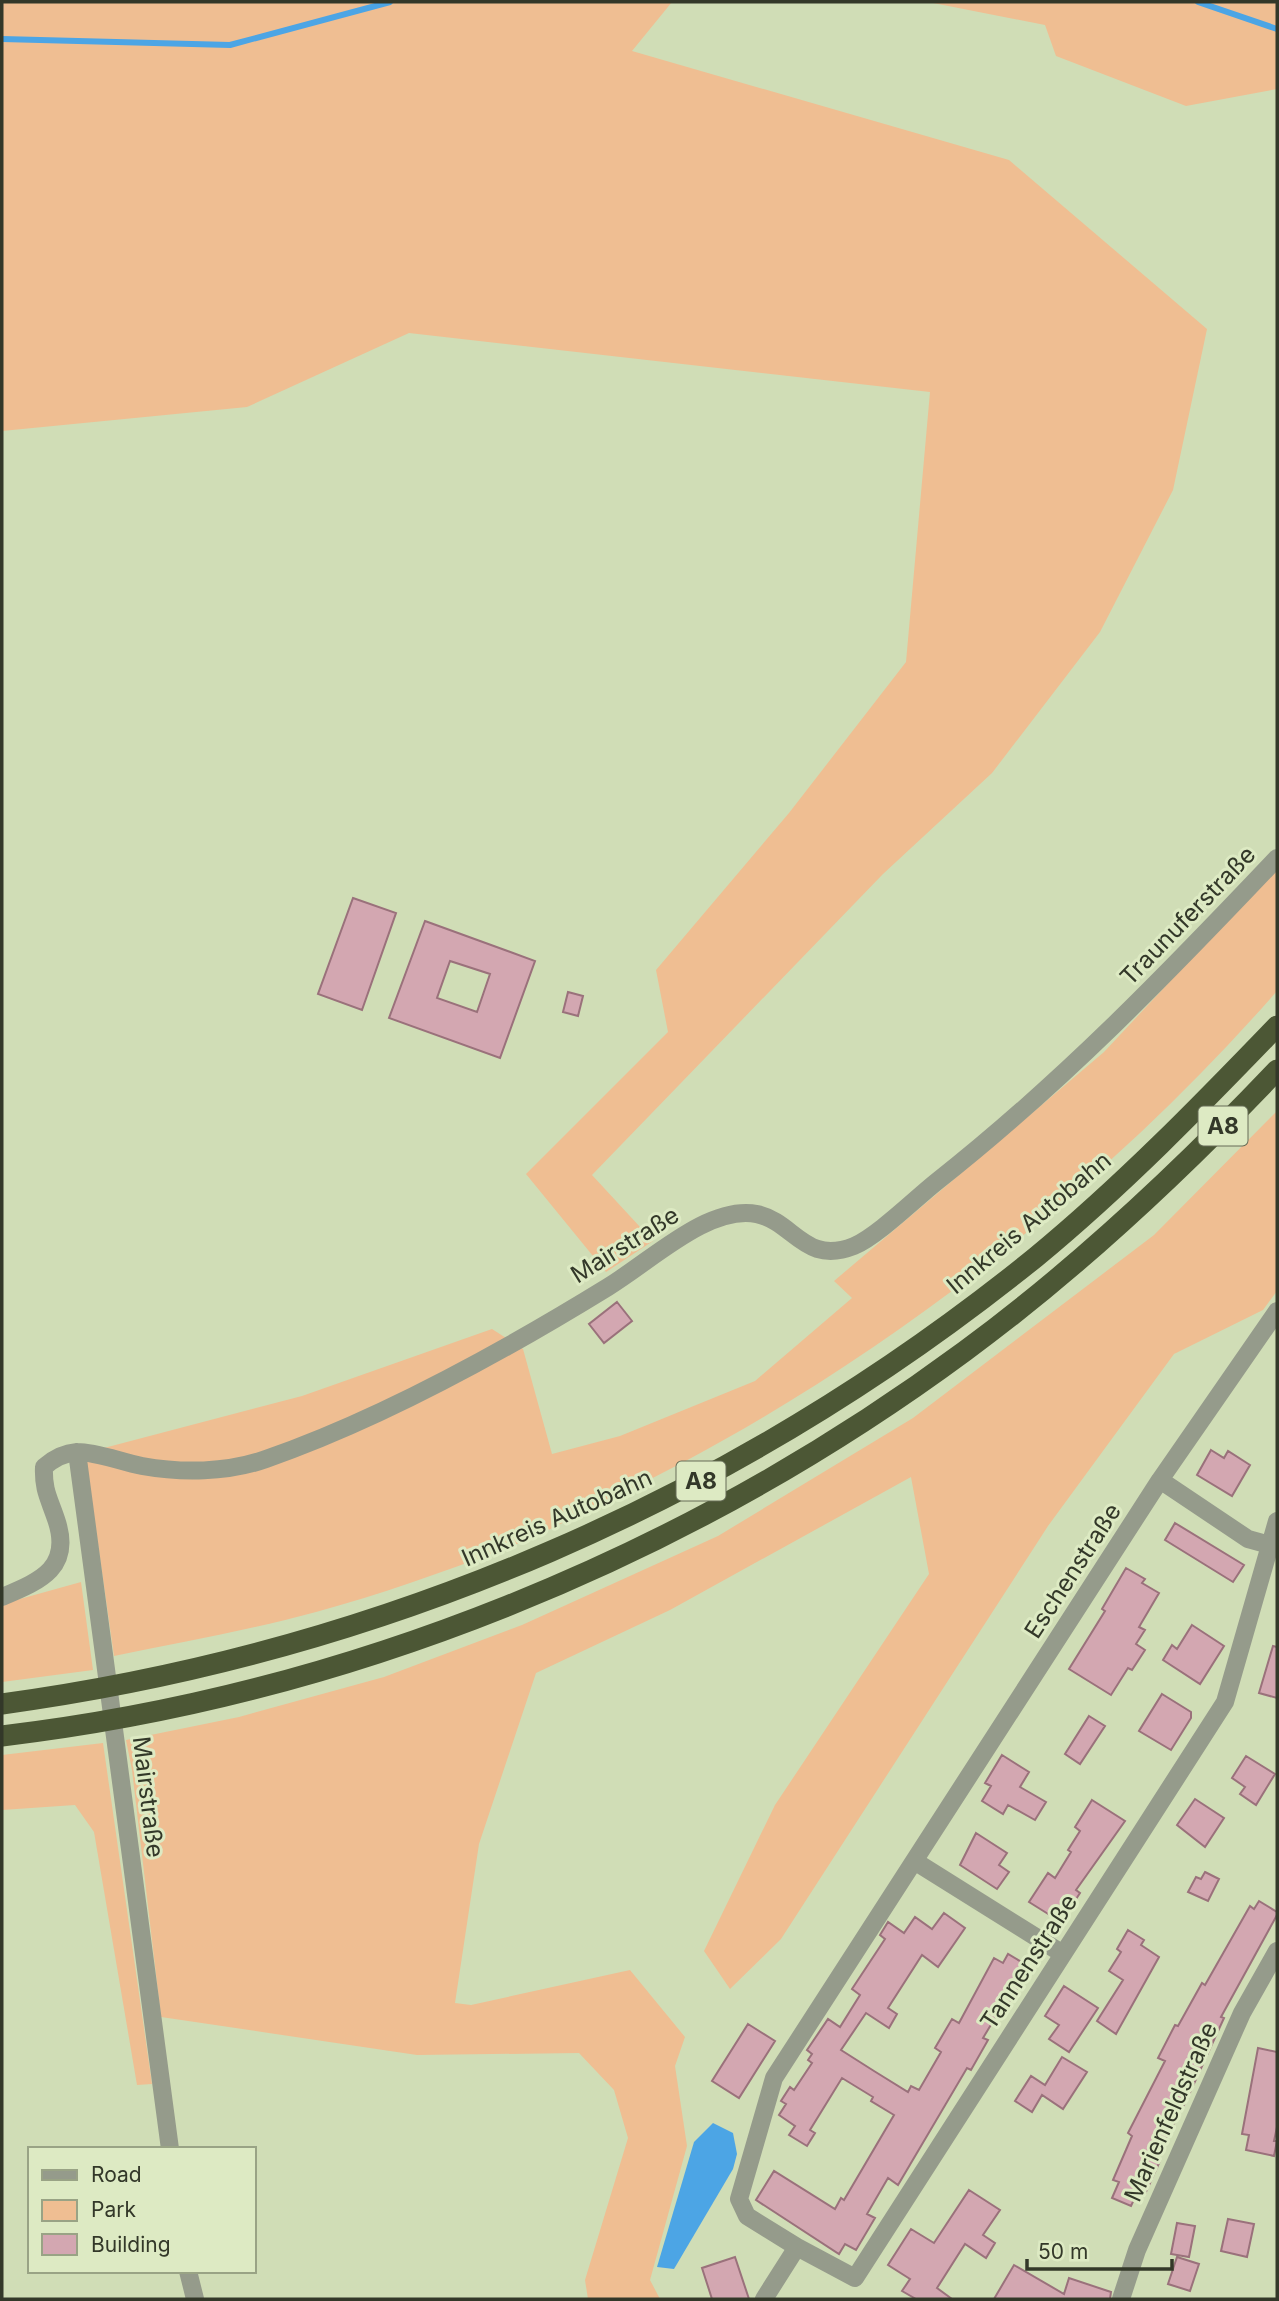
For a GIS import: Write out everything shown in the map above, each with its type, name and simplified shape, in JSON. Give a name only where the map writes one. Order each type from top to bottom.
[{"type":"highway","name":"Innkreis Autobahn","points":[[2,1704],[134,1683],[220,1664],[369,1622],[518,1567],[660,1503],[751,1454],[840,1400],[962,1314],[1103,1198],[1277,1026]]},
{"type":"highway","name":"A8","points":[[2,1736],[177,1706],[342,1663],[482,1616],[584,1573],[689,1522],[824,1446],[984,1336],[1054,1281],[1169,1181],[1277,1070]]},
{"type":"street","name":"Traunuferstraße","points":[[1135,1007],[1277,858]]},
{"type":"street","name":"Mairstraße","points":[[170,2147],[77,1452],[145,1467],[207,1471],[262,1461],[358,1422],[487,1356],[610,1286],[663,1247],[704,1224],[743,1211],[760,1213],[776,1220],[814,1251],[831,1252],[857,1245],[1050,1087],[1135,1007]]},
{"type":"street","name":"Eschenstraße","points":[[797,2247],[747,2216],[738,2199],[774,2078],[1160,1480],[1277,1311]]},
{"type":"street","points":[[2,1597],[32,1584],[50,1571],[59,1557],[61,1541],[57,1521],[43,1489],[44,1467],[55,1457],[77,1452]]},
{"type":"street","points":[[1160,1480],[1248,1539],[1273,1546]]},
{"type":"street","name":"Tannenstraße","points":[[797,2247],[855,2278],[1225,1702],[1273,1546],[1277,1521]]},
{"type":"street","points":[[916,1861],[1063,1954]]},
{"type":"street","name":"Marienfeldstraße","points":[[1121,2299],[1137,2250],[1236,2026],[1277,1951]]},
{"type":"street","points":[[764,2299],[797,2247]]},
{"type":"street","points":[[188,2273],[195,2299]]},
{"type":"green space","points":[[2,2],[672,2],[632,51],[1009,160],[1207,329],[1173,490],[1100,632],[992,773],[883,874],[592,1175],[653,1241],[606,1272],[526,1174],[668,1032],[656,970],[789,813],[906,662],[930,392],[409,333],[247,407],[2,431]]},
{"type":"green space","points":[[834,2],[1277,2],[1277,89],[1186,106],[1056,56],[1045,25],[933,3]]},
{"type":"green space","points":[[1277,867],[1277,991],[1207,1067],[1131,1141],[1052,1212],[969,1278],[882,1341],[793,1399],[702,1452],[517,1544],[411,1583],[316,1612],[114,1656],[85,1453],[302,1396],[492,1329],[523,1349],[552,1454],[620,1436],[755,1381],[852,1298],[834,1281],[1104,1052]]},
{"type":"green space","points":[[1277,1111],[1277,1291],[1263,1310],[1174,1354],[1048,1526],[781,1939],[730,1989],[704,1951],[775,1805],[929,1574],[911,1477],[670,1610],[536,1673],[479,1844],[455,2003],[471,2005],[630,1970],[685,2037],[675,2066],[687,2146],[650,2280],[660,2299],[588,2299],[585,2280],[628,2138],[614,2090],[579,2053],[417,2055],[161,2017],[132,1770],[126,1740],[239,1717],[384,1677],[522,1625],[718,1536],[913,1418],[1154,1235]]},
{"type":"green space","points":[[81,1582],[93,1670],[2,1682],[2,1604]]},
{"type":"green space","points":[[103,1743],[152,2084],[137,2085],[94,1832],[75,1805],[2,1810],[2,1755]]},
{"type":"water","points":[[713,2123],[733,2133],[737,2154],[733,2169],[674,2269],[657,2267],[694,2142]]},
{"type":"building","points":[[353,898],[396,913],[362,1010],[318,994]]},
{"type":"building","points":[[425,921],[535,961],[500,1058],[389,1018]],"holes":[[[450,961],[490,974],[477,1012],[437,998]]]},
{"type":"building","points":[[568,992],[583,996],[578,1016],[563,1012]]},
{"type":"building","points":[[617,1302],[632,1321],[604,1343],[589,1324]]},
{"type":"building","points":[[1211,1450],[1224,1458],[1228,1451],[1250,1465],[1232,1496],[1197,1475]]},
{"type":"building","points":[[1175,1523],[1244,1565],[1233,1582],[1165,1540]]},
{"type":"building","points":[[1126,1568],[1145,1579],[1142,1583],[1159,1593],[1139,1627],[1145,1630],[1136,1644],[1145,1650],[1132,1670],[1128,1668],[1111,1695],[1069,1669],[1105,1611],[1102,1609]]},
{"type":"building","points":[[1192,1625],[1224,1646],[1200,1684],[1163,1660],[1172,1645],[1177,1649]]},
{"type":"building","points":[[1273,1646],[1277,1647],[1277,1698],[1259,1693]]},
{"type":"building","points":[[1162,1694],[1191,1712],[1191,1718],[1171,1750],[1139,1731]]},
{"type":"building","points":[[1089,1716],[1105,1726],[1080,1764],[1065,1754]]},
{"type":"building","points":[[1002,1755],[1029,1772],[1020,1787],[1046,1802],[1035,1820],[1008,1805],[1003,1814],[982,1801],[991,1786],[985,1783]]},
{"type":"building","points":[[1246,1756],[1275,1774],[1256,1805],[1240,1794],[1245,1787],[1232,1778]]},
{"type":"building","points":[[1195,1799],[1224,1818],[1205,1847],[1177,1825]]},
{"type":"building","points":[[1092,1800],[1125,1821],[1076,1890],[1080,1893],[1061,1922],[1029,1902],[1048,1873],[1055,1878],[1080,1831],[1075,1827]]},
{"type":"building","points":[[976,1833],[1007,1853],[999,1865],[1009,1872],[997,1889],[960,1865]]},
{"type":"building","points":[[1205,1872],[1219,1879],[1208,1901],[1188,1892],[1196,1877],[1201,1879]]},
{"type":"building","points":[[1259,1901],[1277,1912],[1277,1915],[1221,2017],[1224,2018],[1187,2099],[1155,2159],[1160,2161],[1145,2194],[1138,2191],[1131,2206],[1112,2198],[1119,2182],[1113,2180],[1132,2136],[1128,2133],[1165,2061],[1158,2058],[1175,2025],[1178,2026],[1202,1983],[1205,1985],[1250,1906],[1254,1909]]},
{"type":"building","points":[[944,1913],[965,1928],[938,1967],[922,1955],[888,2008],[897,2014],[889,2028],[866,2013],[841,2050],[908,2092],[911,2086],[919,2090],[941,2052],[935,2048],[952,2019],[959,2023],[994,1958],[1003,1963],[1008,1954],[1030,1967],[1002,2015],[998,2013],[983,2038],[988,2040],[971,2070],[967,2068],[898,2185],[888,2178],[867,2214],[875,2218],[856,2250],[845,2244],[839,2254],[756,2200],[774,2171],[835,2209],[841,2198],[844,2200],[894,2115],[871,2101],[873,2097],[842,2078],[810,2130],[815,2133],[807,2146],[789,2135],[795,2126],[779,2115],[786,2104],[781,2101],[790,2087],[794,2090],[812,2063],[808,2060],[812,2054],[807,2050],[828,2019],[840,2027],[860,1995],[852,1989],[885,1939],[880,1935],[888,1922],[904,1933],[915,1917],[932,1929]]},
{"type":"building","points":[[1128,1930],[1144,1940],[1141,1945],[1159,1957],[1116,2034],[1097,2021],[1123,1980],[1109,1971],[1121,1952],[1117,1949]]},
{"type":"building","points":[[1064,1986],[1098,2008],[1069,2052],[1049,2039],[1059,2025],[1045,2016]]},
{"type":"building","points":[[748,2024],[775,2041],[739,2098],[712,2081]]},
{"type":"building","points":[[1258,2048],[1277,2052],[1277,2127],[1274,2141],[1277,2141],[1274,2156],[1246,2150],[1249,2135],[1242,2134]]},
{"type":"building","points":[[1062,2057],[1087,2072],[1063,2109],[1042,2095],[1032,2112],[1015,2101],[1031,2076],[1045,2085]]},
{"type":"building","points":[[969,2190],[1000,2210],[983,2235],[995,2243],[986,2258],[965,2244],[937,2288],[952,2299],[916,2299],[902,2291],[910,2279],[888,2265],[911,2229],[934,2243]]},
{"type":"building","points":[[1228,2219],[1254,2224],[1247,2257],[1221,2251]]},
{"type":"building","points":[[1177,2223],[1195,2226],[1189,2257],[1171,2254]]},
{"type":"building","points":[[735,2257],[749,2299],[712,2299],[702,2268]]},
{"type":"building","points":[[1177,2257],[1199,2264],[1190,2291],[1168,2284]]},
{"type":"building","points":[[1014,2265],[1064,2294],[1069,2278],[1111,2292],[1110,2299],[994,2299]]},
{"type":"waterway","points":[[2,39],[230,45],[390,2]]},
{"type":"waterway","points":[[1198,2],[1277,29]]}]
